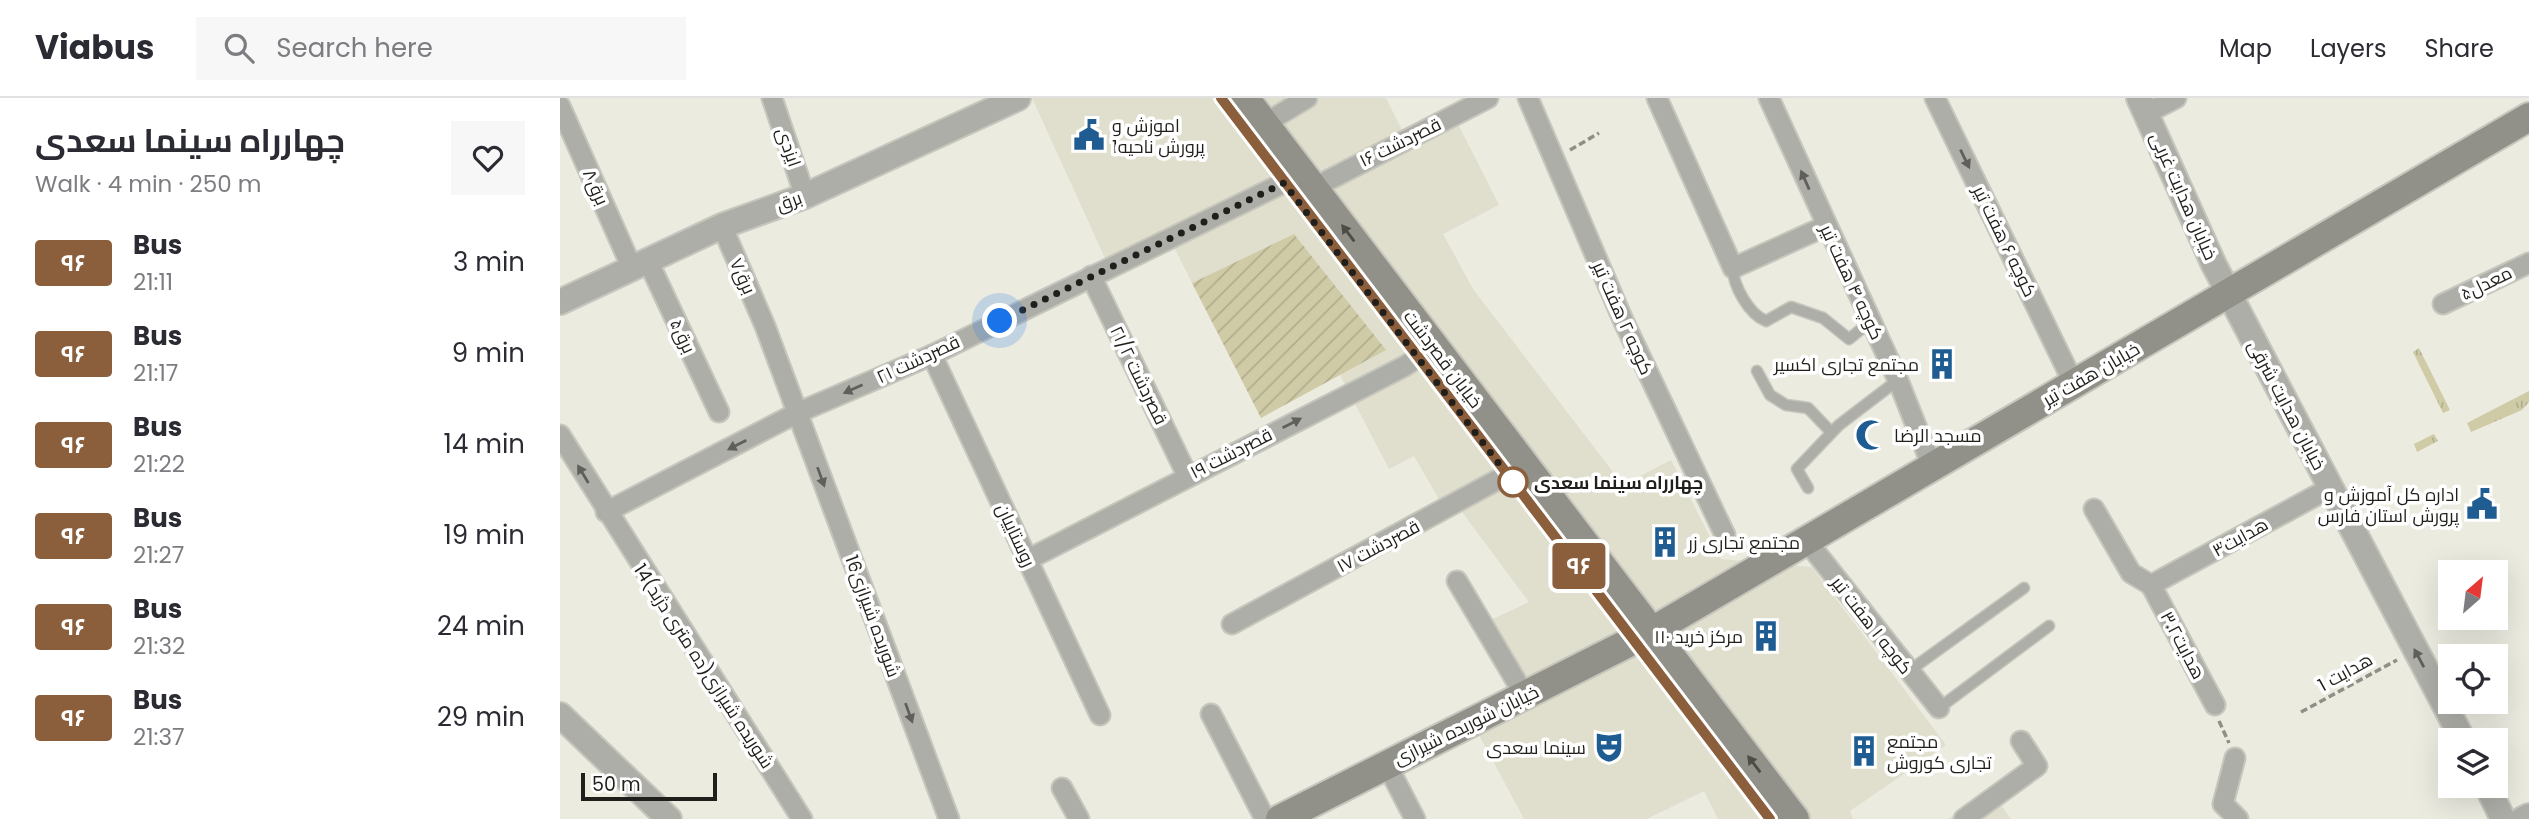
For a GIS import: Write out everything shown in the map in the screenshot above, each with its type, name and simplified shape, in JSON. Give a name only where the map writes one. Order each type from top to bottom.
[{"type":"main road","name":"خیابان قصردشت","points":[[1245,98],[1300,181],[1516,471],[1643,636],[1795,819]]},
{"type":"main road","name":"خیابان هفت تیر","points":[[1643,636],[2529,117]]},
{"type":"main road","name":"خیابان شوریده شیرازی","points":[[1282,818],[1643,636]]},
{"type":"street","name":"ایزدی","points":[[772,98],[805,196]]},
{"type":"street","name":"برق","points":[[560,302],[722,226],[805,196],[1018,98]]},
{"type":"street","points":[[1264,124],[1307,98]]},
{"type":"street","name":"قصردشت ۱۶","points":[[1300,181],[1488,98]]},
{"type":"street","name":"کوچه ۲ هفت تیر","points":[[1528,98],[1623,320],[1725,535]]},
{"type":"street","points":[[1657,98],[1733,268],[1826,226]]},
{"type":"street","name":"کوچه ۴ هفت تیر","points":[[1769,98],[1898,380],[1932,466]]},
{"type":"street","name":"کوچه ۶ هفت تیر","points":[[1935,98],[2074,384]]},
{"type":"street","points":[[2143,106],[2176,98]]},
{"type":"street","name":"برق۸","points":[[560,106],[640,265]]},
{"type":"street","name":"خیابان هدایت غربی","points":[[2143,106],[2229,293]]},
{"type":"street","name":"قصردشت ۲۱","points":[[606,512],[797,413],[932,355],[1091,276],[1300,181]]},
{"type":"street","name":"برق۷","points":[[722,226],[765,326],[797,413]]},
{"type":"street","name":"معدل۵","points":[[2443,304],[2529,263]]},
{"type":"street","name":"برق۵","points":[[640,265],[719,412]]},
{"type":"street","name":"قصردشت ۲۱/۲","points":[[1091,276],[1187,475]]},
{"type":"street","name":"خیابان هدایت شرقی","points":[[2229,293],[2457,728]]},
{"type":"street","name":"قصردشت ۱۹","points":[[1027,560],[1426,352]]},
{"type":"street","name":"روستاییان","points":[[932,355],[1100,715]]},
{"type":"street","name":"شوریده شیرازی16","points":[[797,413],[948,819]]},
{"type":"street","name":"14شوریده شیرازی(ده متری دژبد)","points":[[560,435],[606,512],[802,819]]},
{"type":"street","name":"قصردشت ۱۷","points":[[1232,624],[1516,471]]},
{"type":"street","name":"هدایت۳","points":[[2151,585],[2330,488]]},
{"type":"street","points":[[2094,509],[2131,573],[2151,585]]},
{"type":"street","name":"کوچه ۱ هفت تیر","points":[[1806,540],[1939,708]]},
{"type":"street","points":[[1457,580],[1525,696]]},
{"type":"street","name":"هدایت۳.۲","points":[[2151,585],[2215,705]]},
{"type":"street","points":[[1211,714],[1282,818]]},
{"type":"street","points":[[560,715],[669,819]]},
{"type":"street","points":[[1964,819],[2037,766],[2021,741]]},
{"type":"street","points":[[2235,758],[2223,804],[2238,819]]},
{"type":"street","points":[[1387,765],[1415,819]]},
{"type":"street","points":[[1062,788],[1079,819]]},
{"type":"street","points":[[2493,798],[2503,819]]},
{"type":"street","points":[[2523,819],[2529,816]]},
{"type":"lane","points":[[1221,98],[1300,181]]},
{"type":"lane","points":[[1733,268],[1733,280],[1757,318],[1766,321],[1791,307],[1823,318],[1849,339],[1870,322]]},
{"type":"lane","points":[[1757,371],[1770,396],[1786,405],[1808,408],[1831,432]]},
{"type":"lane","points":[[1808,488],[1797,469],[1831,432],[1898,380]]},
{"type":"lane","points":[[1909,671],[2024,589]]},
{"type":"lane","points":[[1939,708],[2049,626]]},
{"type":"lane","points":[[1643,636],[1770,819]]},
{"type":"path","points":[[1553,160],[1599,133]]},
{"type":"path","name":"1 هدایت","points":[[2301,712],[2402,657]]},
{"type":"path","points":[[2215,705],[2235,758]]},
{"type":"shaded area","points":[[1032,98],[1386,98],[1402,130],[1454,116],[1499,205],[1443,234],[1473,289],[1623,485],[1671,460],[1721,559],[1812,567],[1946,745],[1850,811],[1853,819],[1718,819],[1704,791],[1647,819],[1524,819],[1471,720],[1521,692],[1484,623],[1529,602],[1453,500],[1443,506],[1414,456],[1389,469],[1340,375],[1385,350],[1294,234],[1192,283],[1169,237],[1110,269]]},
{"type":"shaded area","points":[[1989,789],[2011,819],[1948,819]]},
{"type":"green space","points":[[1294,234],[1386,350],[1261,418],[1192,283]]},
{"type":"green space","points":[[2419,348],[2450,410],[2443,413],[2413,352]]},
{"type":"green space","points":[[2529,391],[2529,402],[2522,410],[2471,432],[2467,423]]},
{"type":"green space","points":[[2434,434],[2438,441],[2417,452],[2414,444]]},
{"type":"bus line","name":"۹۶","points":[[1221,98],[1770,819]]},
{"type":"place","name":"اموزش و پرورش ناحیه1","points":[[1089,135]]},
{"type":"place","name":"مجتمع تجاری اکسیر","points":[[1942,364]]},
{"type":"place","name":"مسجد الرضا","points":[[1871,435]]},
{"type":"place","name":"چهارراه سینما سعدی","points":[[1513,482]]},
{"type":"place","name":"اداره کل آموزش و پرورش استان فارس","points":[[2482,504]]},
{"type":"place","name":"مجتمع تجاری زر","points":[[1665,542]]},
{"type":"place","name":"مرکز خرید ۱۱۰","points":[[1766,636]]},
{"type":"place","name":"سینما سعدی","points":[[1609,747]]},
{"type":"place","name":"مجتمع تجاری کوروش","points":[[1864,751]]},
{"type":"route","points":[[1000,321],[1284,183],[1513,482]]}]
